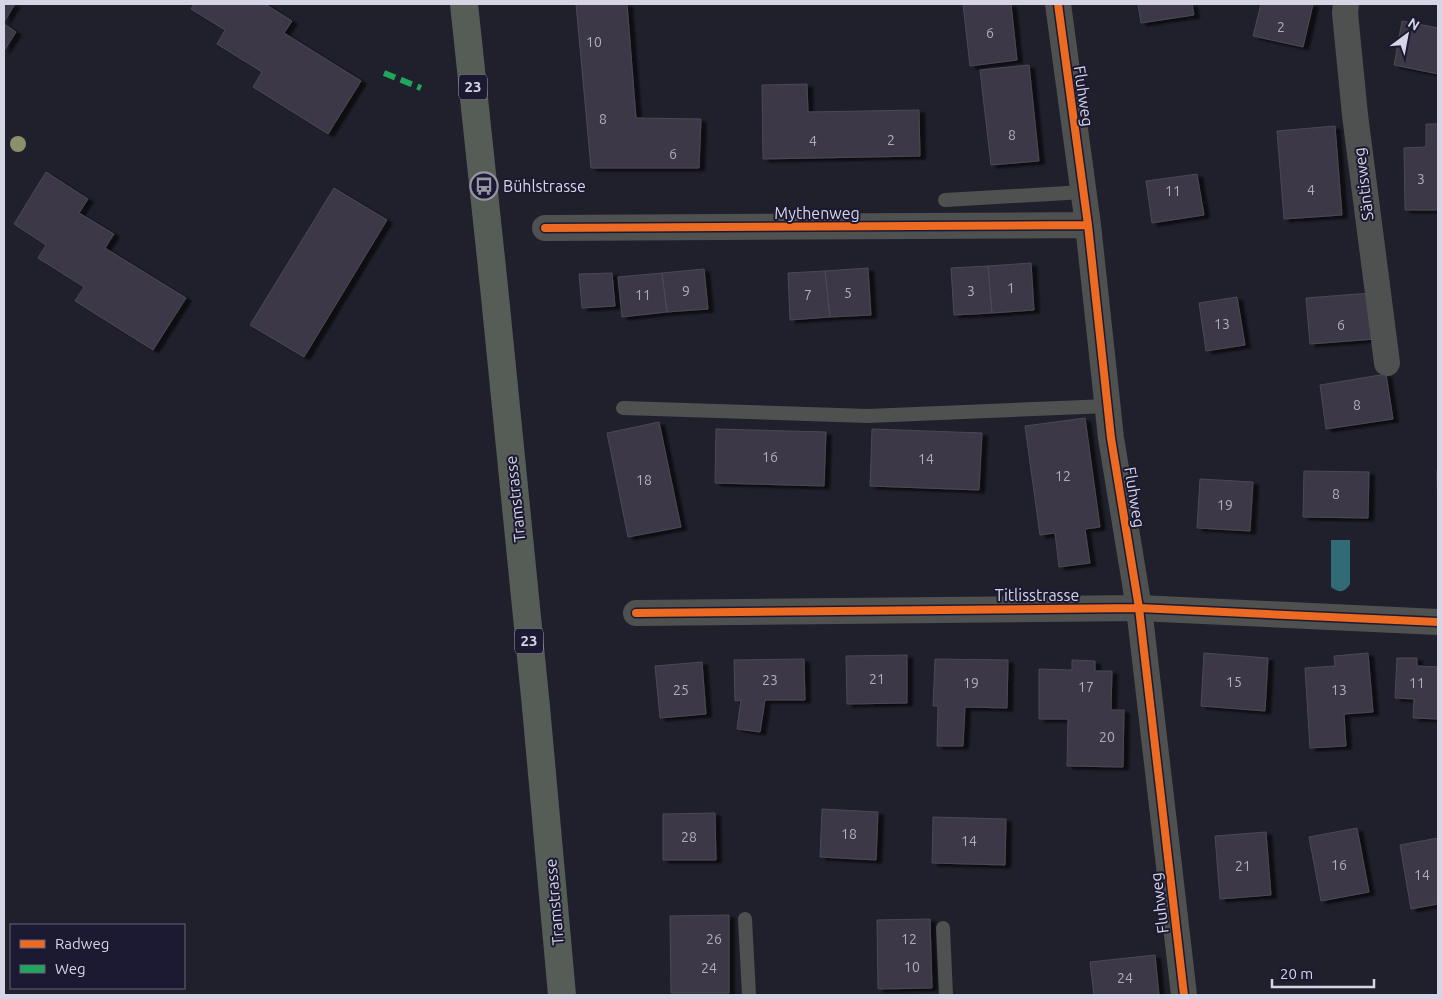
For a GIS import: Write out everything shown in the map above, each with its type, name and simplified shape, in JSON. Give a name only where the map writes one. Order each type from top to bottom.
[{"type":"main road","name":"Tramstrasse","points":[[464,4],[535,697],[562,995]]},
{"type":"street","name":"Fluhweg","points":[[1058,4],[1084,192],[1111,438],[1139,608],[1184,995]]},
{"type":"street","name":"Säntisweg","points":[[1346,4],[1345,13],[1355,115],[1387,363]]},
{"type":"street","name":"Mythenweg","points":[[545,228],[1088,225]]},
{"type":"street","name":"Titlisstrasse","points":[[636,613],[1139,608],[1438,622]]},
{"type":"lane","points":[[944,200],[1084,192]]},
{"type":"lane","points":[[623,408],[868,416],[1108,406]]},
{"type":"lane","points":[[745,919],[749,995]]},
{"type":"lane","points":[[943,928],[946,995]]},
{"type":"water","points":[[1331,540],[1350,540],[1350,584],[1341,591],[1331,587]]},
{"type":"building","points":[[4,4],[15,4],[4,22]]},
{"type":"building","points":[[194,4],[265,4],[292,21],[284,33],[361,81],[328,134],[253,87],[262,72],[217,44],[225,30],[191,9]]},
{"type":"building","points":[[576,4],[627,4],[636,118],[701,119],[699,168],[591,168]]},
{"type":"building","points":[[963,4],[1011,4],[1017,60],[970,66]]},
{"type":"building","points":[[1138,4],[1192,4],[1194,15],[1141,23]]},
{"type":"building","points":[[1261,4],[1313,4],[1303,47],[1253,36]]},
{"type":"building","points":[[1402,21],[1438,28],[1438,74],[1394,65]]},
{"type":"building","points":[[4,24],[16,32],[4,51]]},
{"type":"building","points":[[1029,65],[1039,161],[991,165],[980,70]]},
{"type":"building","points":[[807,84],[808,112],[919,110],[920,156],[763,159],[762,85]]},
{"type":"building","points":[[1426,124],[1438,124],[1438,210],[1405,210],[1404,148],[1426,147]]},
{"type":"building","points":[[1335,126],[1342,215],[1284,219],[1277,131]]},
{"type":"building","points":[[46,172],[88,199],[79,213],[114,234],[105,248],[186,298],[153,350],[75,301],[84,287],[38,258],[46,245],[14,224]]},
{"type":"building","points":[[1197,174],[1204,215],[1152,223],[1146,181]]},
{"type":"building","points":[[334,188],[387,220],[304,357],[250,325]]},
{"type":"building","points":[[1031,263],[1034,310],[992,313],[988,266]]},
{"type":"building","points":[[988,266],[992,313],[954,315],[951,268]]},
{"type":"building","points":[[868,268],[871,315],[830,317],[825,271]]},
{"type":"building","points":[[704,269],[708,309],[667,312],[662,273]]},
{"type":"building","points":[[825,271],[830,317],[790,320],[788,273]]},
{"type":"building","points":[[612,273],[615,306],[582,308],[579,274]]},
{"type":"building","points":[[662,273],[667,312],[622,317],[618,277]]},
{"type":"building","points":[[1371,293],[1375,339],[1310,344],[1306,298]]},
{"type":"building","points":[[1237,297],[1245,345],[1206,351],[1199,303]]},
{"type":"building","points":[[1386,374],[1393,419],[1326,429],[1320,385]]},
{"type":"building","points":[[1085,418],[1100,527],[1085,529],[1090,563],[1059,567],[1055,533],[1040,535],[1025,426]]},
{"type":"building","points":[[659,422],[681,527],[628,537],[607,433]]},
{"type":"building","points":[[716,429],[826,432],[824,486],[715,483]]},
{"type":"building","points":[[872,429],[982,433],[979,490],[870,486]]},
{"type":"building","points":[[1304,471],[1369,472],[1368,518],[1303,517]]},
{"type":"building","points":[[1437,471],[1438,471],[1438,517]]},
{"type":"building","points":[[1200,479],[1253,482],[1250,531],[1197,528]]},
{"type":"building","points":[[1204,653],[1268,658],[1265,711],[1201,706]]},
{"type":"building","points":[[1368,653],[1373,712],[1344,714],[1346,746],[1310,748],[1305,668],[1335,666],[1334,656]]},
{"type":"building","points":[[907,655],[907,703],[847,704],[846,656]]},
{"type":"building","points":[[1397,658],[1417,658],[1417,666],[1438,667],[1438,719],[1413,718],[1414,699],[1395,698]]},
{"type":"building","points":[[804,659],[805,700],[765,700],[760,732],[737,729],[741,700],[735,701],[734,660]]},
{"type":"building","points":[[935,659],[1008,660],[1007,708],[965,707],[963,746],[937,746],[938,706],[933,706]]},
{"type":"building","points":[[1072,660],[1095,661],[1095,671],[1112,671],[1111,710],[1124,710],[1123,767],[1067,766],[1068,719],[1039,719],[1039,669],[1072,670]]},
{"type":"building","points":[[702,662],[706,714],[660,718],[655,666]]},
{"type":"building","points":[[822,809],[878,812],[876,860],[820,857]]},
{"type":"building","points":[[715,813],[716,860],[663,860],[663,814]]},
{"type":"building","points":[[933,817],[1006,819],[1005,865],[932,863]]},
{"type":"building","points":[[1357,828],[1369,892],[1321,901],[1309,837]]},
{"type":"building","points":[[1266,832],[1271,895],[1220,899],[1215,836]]},
{"type":"building","points":[[1438,838],[1438,904],[1411,909],[1400,845]]},
{"type":"building","points":[[729,915],[729,993],[671,993],[670,916]]},
{"type":"building","points":[[930,919],[932,988],[878,989],[877,920]]},
{"type":"building","points":[[1155,955],[1159,995],[1094,995],[1090,962]]},
{"type":"marked path","points":[[384,73],[421,88]]},
{"type":"cycle path","points":[[1058,4],[1088,225],[1111,438],[1139,608],[1184,995]]},
{"type":"cycle path","points":[[545,228],[1088,225]]},
{"type":"cycle path","points":[[636,613],[1139,608],[1438,622]]},
{"type":"place","name":"Bühlstrasse","points":[[484,186]]}]
